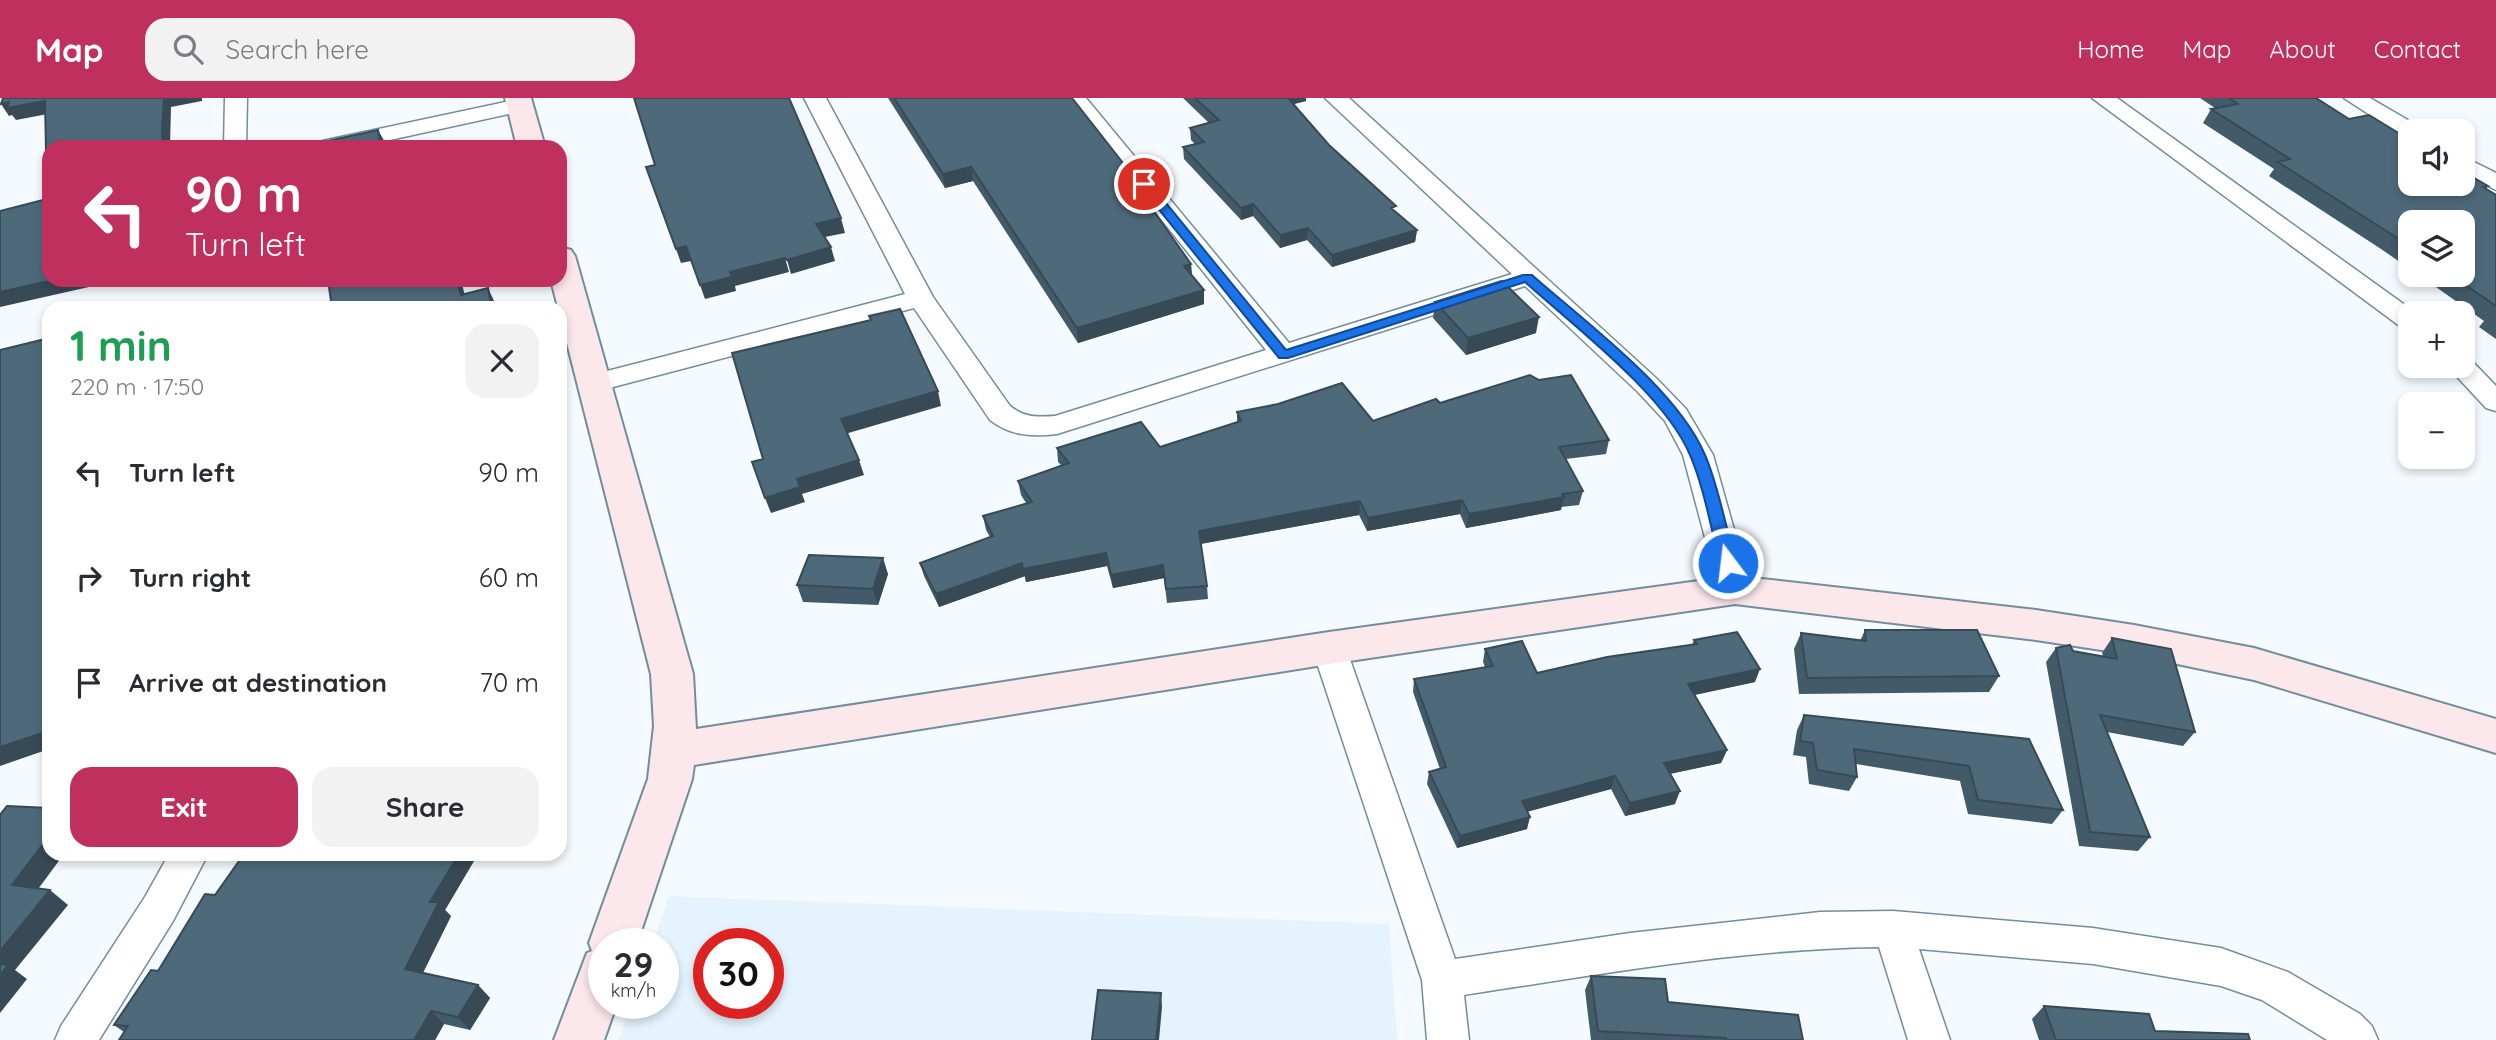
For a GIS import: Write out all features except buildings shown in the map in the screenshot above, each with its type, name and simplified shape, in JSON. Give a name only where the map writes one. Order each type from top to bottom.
[{"type":"street","points":[[234,140],[236,98]]},
{"type":"street","points":[[815,98],[920,298],[1000,413],[1013,424],[1030,428],[1057,425],[1528,277]]},
{"type":"street","points":[[1075,98],[1284,355]]},
{"type":"street","points":[[1336,98],[1647,385],[1676,416],[1698,455],[1735,590]]},
{"type":"street","points":[[2103,98],[2398,312]]},
{"type":"street","points":[[2355,98],[2398,124]]},
{"type":"street","points":[[357,140],[519,102],[529,140]]},
{"type":"street","points":[[2475,171],[2496,183]]},
{"type":"street","points":[[567,282],[672,674],[676,712],[675,750],[670,779],[618,928]]},
{"type":"street","points":[[594,383],[920,298]]},
{"type":"street","points":[[2473,378],[2496,402]]},
{"type":"street","points":[[675,750],[1329,648],[1735,590],[2036,625],[2134,640],[2254,664],[2496,736]]},
{"type":"street","points":[[1329,648],[1443,980],[1448,1040]]},
{"type":"street","points":[[76,1040],[159,909],[185,861]]},
{"type":"street","points":[[1443,980],[1657,948],[1820,930],[1893,929],[2093,946],[2221,967],[2274,985],[2345,1028],[2357,1040]]},
{"type":"street","points":[[1893,929],[1929,1040]]},
{"type":"street","points":[[579,1040],[588,1014]]},
{"type":"shaded area","points":[[669,896],[1389,924],[1397,1040],[619,1040],[626,1019],[679,1019],[679,928],[658,928]]},
{"type":"route","points":[[1144,184],[1284,355],[1528,277],[1647,385],[1676,416],[1698,455],[1728,563]]}]
